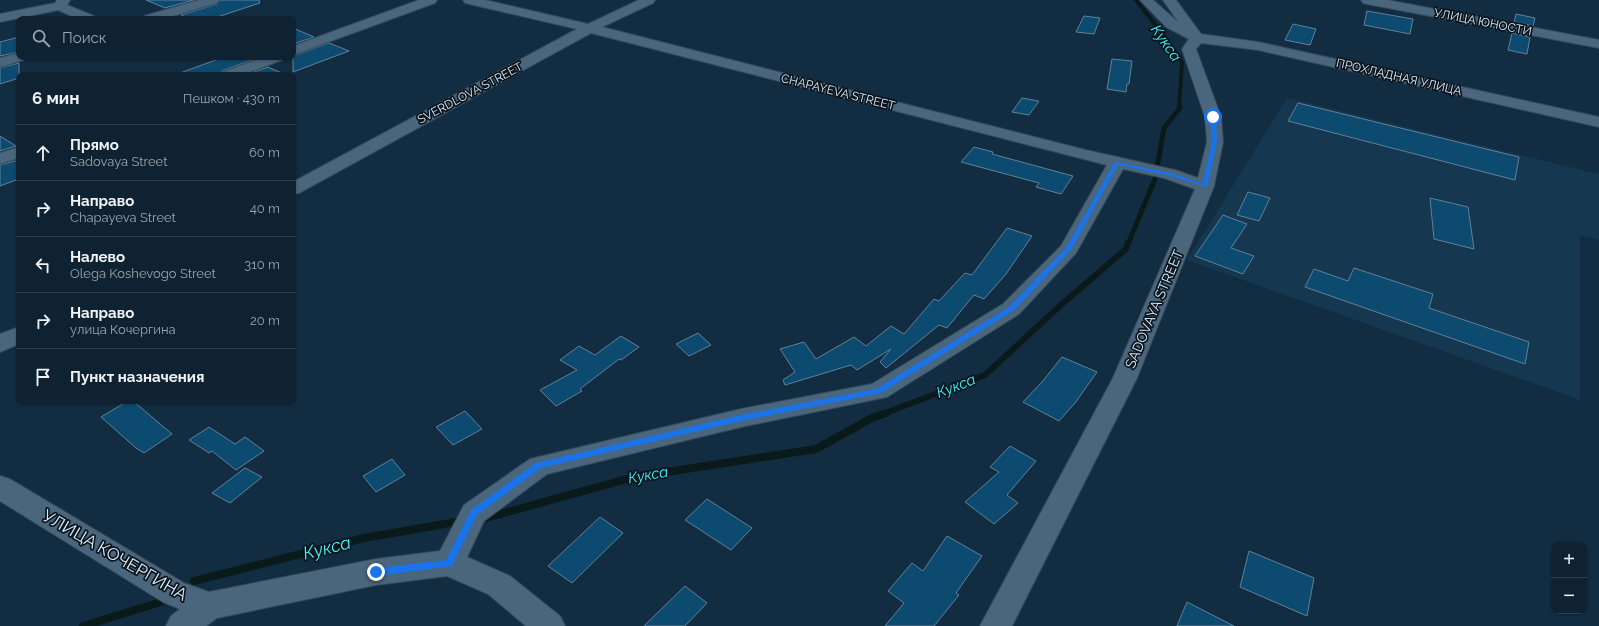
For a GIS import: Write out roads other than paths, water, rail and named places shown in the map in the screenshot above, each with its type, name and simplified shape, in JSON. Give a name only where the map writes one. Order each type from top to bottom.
[{"type":"street","points":[[159,16],[213,0]]},
{"type":"street","points":[[296,50],[431,0]]},
{"type":"street","name":"CHAPAYEVA STREET","points":[[470,0],[589,28],[1117,163],[1169,174],[1205,186]]},
{"type":"street","name":"SVERDLOVA STREET","points":[[296,187],[589,28],[649,0]]},
{"type":"street","points":[[1146,0],[1172,24],[1197,38]]},
{"type":"street","points":[[1169,0],[1197,38]]},
{"type":"street","name":"УЛИЦА ЮНОСТИ","points":[[1367,0],[1599,44]]},
{"type":"street","points":[[0,18],[61,3],[84,16]]},
{"type":"street","name":"ПРОХЛАДНАЯ УЛИЦА","points":[[1197,38],[1258,46],[1599,122]]},
{"type":"street","name":"SADOVAYA STREET","points":[[996,626],[1125,378],[1205,186],[1215,142],[1213,117],[1189,49],[1197,38]]},
{"type":"street","points":[[0,63],[16,58]]},
{"type":"street","points":[[236,72],[268,60]]},
{"type":"street","points":[[0,159],[16,153]]},
{"type":"street","points":[[449,563],[474,513],[539,466],[741,418],[878,392],[1011,309],[1069,249],[1117,163]]},
{"type":"street","points":[[0,344],[16,336]]},
{"type":"street","name":"УЛИЦА КОЧЕРГИНА","points":[[0,487],[174,593],[209,606]]},
{"type":"street","points":[[182,626],[209,606],[376,572],[449,563],[499,586],[549,626]]},
{"type":"waterway","name":"Кукса","points":[[1136,0],[1165,37],[1182,63],[1179,109]]},
{"type":"waterway","name":"Кукса","points":[[1128,244],[1155,179],[1164,128],[1180,108]]},
{"type":"waterway","name":"Кукса","points":[[883,414],[985,375],[1062,304],[1126,249],[1128,243]]},
{"type":"waterway","name":"Кукса","points":[[482,519],[634,477],[816,449],[872,418],[886,413]]},
{"type":"waterway","name":"Кукса","points":[[194,581],[364,538],[462,521]]},
{"type":"waterway","name":"Кукса","points":[[83,626],[161,602]]}]
